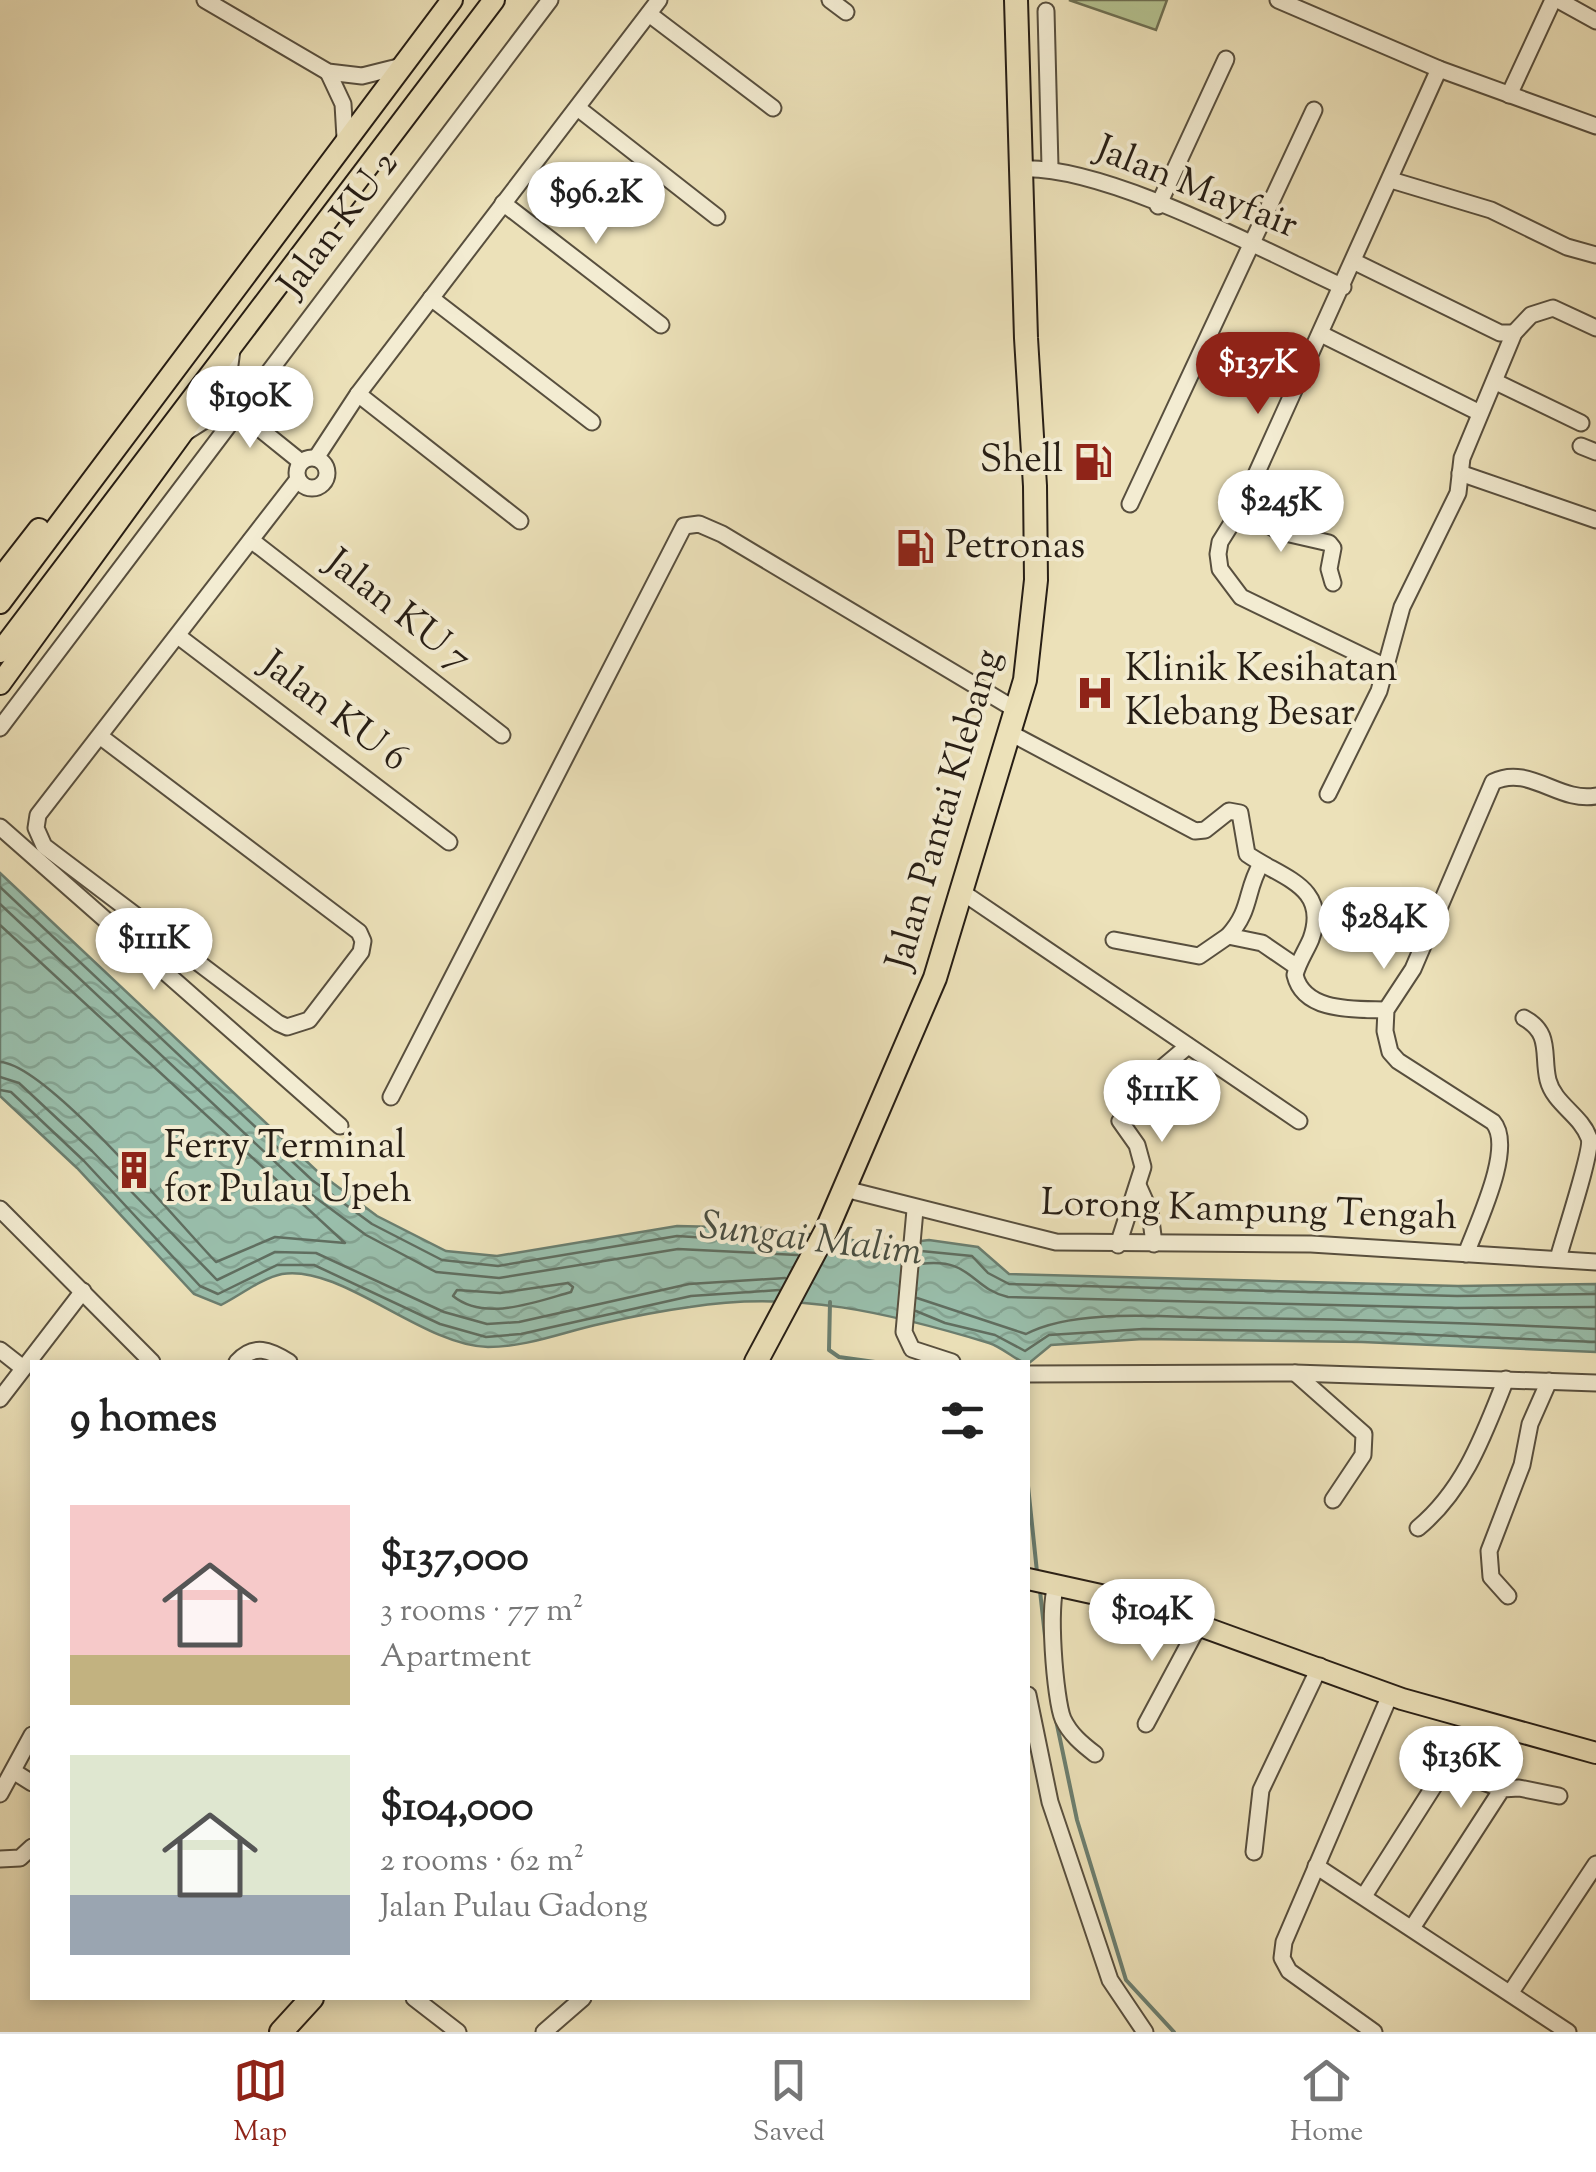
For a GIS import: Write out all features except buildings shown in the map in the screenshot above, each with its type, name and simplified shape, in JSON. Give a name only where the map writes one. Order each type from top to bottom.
[{"type":"highway","name":"Jalan Pantai Klebang","points":[[757,1360],[827,1228],[934,978],[1018,711],[1030,647],[1036,580],[1016,0]]},
{"type":"highway","points":[[281,2032],[310,2000]]},
{"type":"main road","points":[[0,602],[154,402],[345,138],[452,0]]},
{"type":"main road","points":[[0,652],[494,0]]},
{"type":"main road","points":[[0,684],[184,434],[232,350]]},
{"type":"main road","points":[[0,579],[92,460],[154,402]]},
{"type":"main road","points":[[1044,1582],[1137,1603],[1320,1666],[1390,1695],[1595,1748]]},
{"type":"street","points":[[205,0],[328,72],[362,76],[398,68]]},
{"type":"street","name":"Jalan KU 2","points":[[0,728],[550,0]]},
{"type":"street","points":[[101,737],[359,932],[364,941],[360,952],[309,1020],[287,1027],[278,1023],[44,846],[36,828],[38,815],[660,0]]},
{"type":"street","points":[[830,0],[846,12]]},
{"type":"street","points":[[1278,0],[1439,69],[1596,126]]},
{"type":"street","points":[[1509,95],[1555,0],[1596,21]]},
{"type":"street","points":[[1046,11],[1050,168]]},
{"type":"street","points":[[649,14],[773,108]]},
{"type":"street","points":[[1158,206],[1226,59]]},
{"type":"street","points":[[1388,668],[1241,597],[1220,570],[1218,554],[1220,542],[1240,510],[1439,69]]},
{"type":"street","points":[[328,72],[344,104],[345,138]]},
{"type":"street","points":[[579,109],[718,216]]},
{"type":"street","points":[[1130,504],[1314,110]]},
{"type":"street","name":"Jalan Mayfair","points":[[1020,169],[1050,168],[1158,206],[1343,287]]},
{"type":"street","points":[[1390,180],[1491,210],[1567,247],[1596,255]]},
{"type":"street","points":[[503,204],[661,326]]},
{"type":"street","points":[[1354,262],[1500,333],[1514,333]]},
{"type":"street","points":[[430,298],[592,422]]},
{"type":"street","points":[[1328,794],[1388,668],[1402,607],[1458,493],[1460,473],[1480,413],[1514,333],[1531,315],[1553,308],[1596,328]]},
{"type":"street","points":[[1321,334],[1480,413]]},
{"type":"street","points":[[232,350],[226,394],[239,412],[305,466]]},
{"type":"street","points":[[1496,382],[1582,423]]},
{"type":"street","points":[[358,394],[520,520]]},
{"type":"street","points":[[184,434],[198,422],[239,412]]},
{"type":"street","points":[[1460,473],[1596,520]]},
{"type":"street","points":[[1240,510],[1281,532],[1329,542],[1333,548],[1329,569],[1332,583]]},
{"type":"street","points":[[391,1096],[684,526],[698,524],[722,534],[1018,711]]},
{"type":"street","name":"Jalan KU 7","points":[[251,540],[502,734]]},
{"type":"street","name":"Jalan KU 6","points":[[178,636],[449,842]]},
{"type":"street","points":[[1012,734],[1195,830],[1210,828],[1229,811],[1240,814],[1243,849],[1261,864],[1296,881],[1312,897],[1315,924],[1296,968],[1297,984],[1318,1001],[1342,1008],[1386,1010]]},
{"type":"street","points":[[1466,1254],[1500,1158],[1502,1136],[1494,1122],[1410,1070],[1390,1052],[1384,1031],[1386,1010],[1412,968],[1493,782],[1514,776],[1575,796],[1596,796]]},
{"type":"street","points":[[0,827],[340,1126]]},
{"type":"street","points":[[1114,940],[1198,956],[1228,936],[1248,910],[1251,884],[1261,864]]},
{"type":"street","points":[[962,892],[1299,1121]]},
{"type":"street","points":[[1228,936],[1262,943],[1296,968]]},
{"type":"street","points":[[1524,1018],[1538,1028],[1546,1046],[1551,1088],[1589,1137],[1591,1148],[1558,1259]]},
{"type":"street","points":[[1118,1245],[1138,1185],[1141,1155],[1120,1121],[1156,1073],[1188,1046]]},
{"type":"street","points":[[1138,1185],[1150,1212],[1154,1244]]},
{"type":"street","points":[[1578,1186],[1596,1192]]},
{"type":"street","name":"Lorong Kampung Tengah","points":[[845,1189],[915,1210],[1042,1239],[1118,1245],[1311,1244],[1596,1262]]},
{"type":"street","points":[[0,1208],[150,1360]]},
{"type":"street","points":[[915,1210],[904,1332],[912,1349],[946,1360]]},
{"type":"street","points":[[0,1398],[84,1292]]},
{"type":"street","points":[[0,1350],[23,1368]]},
{"type":"street","points":[[240,1360],[254,1350],[272,1352],[286,1360]]},
{"type":"street","points":[[1030,1374],[1295,1373],[1596,1384]]},
{"type":"street","points":[[1295,1373],[1364,1434],[1363,1455],[1333,1500]]},
{"type":"street","points":[[1418,1528],[1464,1474],[1506,1379]]},
{"type":"street","points":[[1508,1596],[1491,1577],[1489,1551],[1522,1465],[1530,1424],[1549,1381]]},
{"type":"street","points":[[1044,1582],[1052,1592],[1062,1716],[1077,1740],[1095,1754]]},
{"type":"street","points":[[1146,1724],[1199,1625]]},
{"type":"street","points":[[1254,1852],[1261,1790],[1320,1666]]},
{"type":"street","points":[[1374,2032],[1349,2026],[1289,1972],[1282,1958],[1284,1942],[1390,1695]]},
{"type":"street","points":[[1030,1706],[1050,1802],[1110,1980],[1145,2032]]},
{"type":"street","points":[[0,1794],[30,1739]]},
{"type":"street","points":[[13,1771],[30,1782]]},
{"type":"street","points":[[1364,1896],[1441,1774],[1462,1774],[1502,1789],[1519,1788],[1558,1796]]},
{"type":"street","points":[[1412,1928],[1502,1789]]},
{"type":"street","points":[[0,1859],[20,1858],[30,1849]]},
{"type":"street","points":[[1510,1992],[1596,1864]]},
{"type":"street","points":[[1316,1866],[1568,2032]]},
{"type":"street","points":[[417,2000],[458,2032]]},
{"type":"street","points":[[544,2032],[581,2000]]},
{"type":"shaded area","points":[[1069,0],[1167,0],[1156,30]]},
{"type":"water","name":"Sungai Malim","points":[[0,873],[318,1172],[377,1216],[446,1251],[497,1256],[677,1226],[766,1228],[888,1245],[929,1240],[978,1247],[1009,1274],[1458,1286],[1596,1284],[1596,1352],[1362,1342],[1143,1339],[1051,1345],[1030,1362],[989,1343],[915,1322],[842,1307],[767,1301],[668,1310],[531,1342],[488,1347],[437,1334],[356,1292],[305,1274],[274,1276],[221,1305],[194,1294],[77,1168],[0,1096]]},
{"type":"waterway","points":[[830,1302],[829,1350],[839,1357],[861,1360]]},
{"type":"waterway","points":[[1030,1505],[1037,1572]]},
{"type":"waterway","points":[[1040,1591],[1045,1636]]},
{"type":"waterway","points":[[1056,1720],[1077,1820],[1126,1980],[1174,2032]]},
{"type":"place","name":"Shell","points":[[1093,462]]},
{"type":"place","name":"Petronas","points":[[915,548]]},
{"type":"place","name":"Klinik Kesihatan Klebang Besar","points":[[1095,693]]},
{"type":"place","name":"Ferry Terminal for Pulau Upeh","points":[[134,1170]]}]
